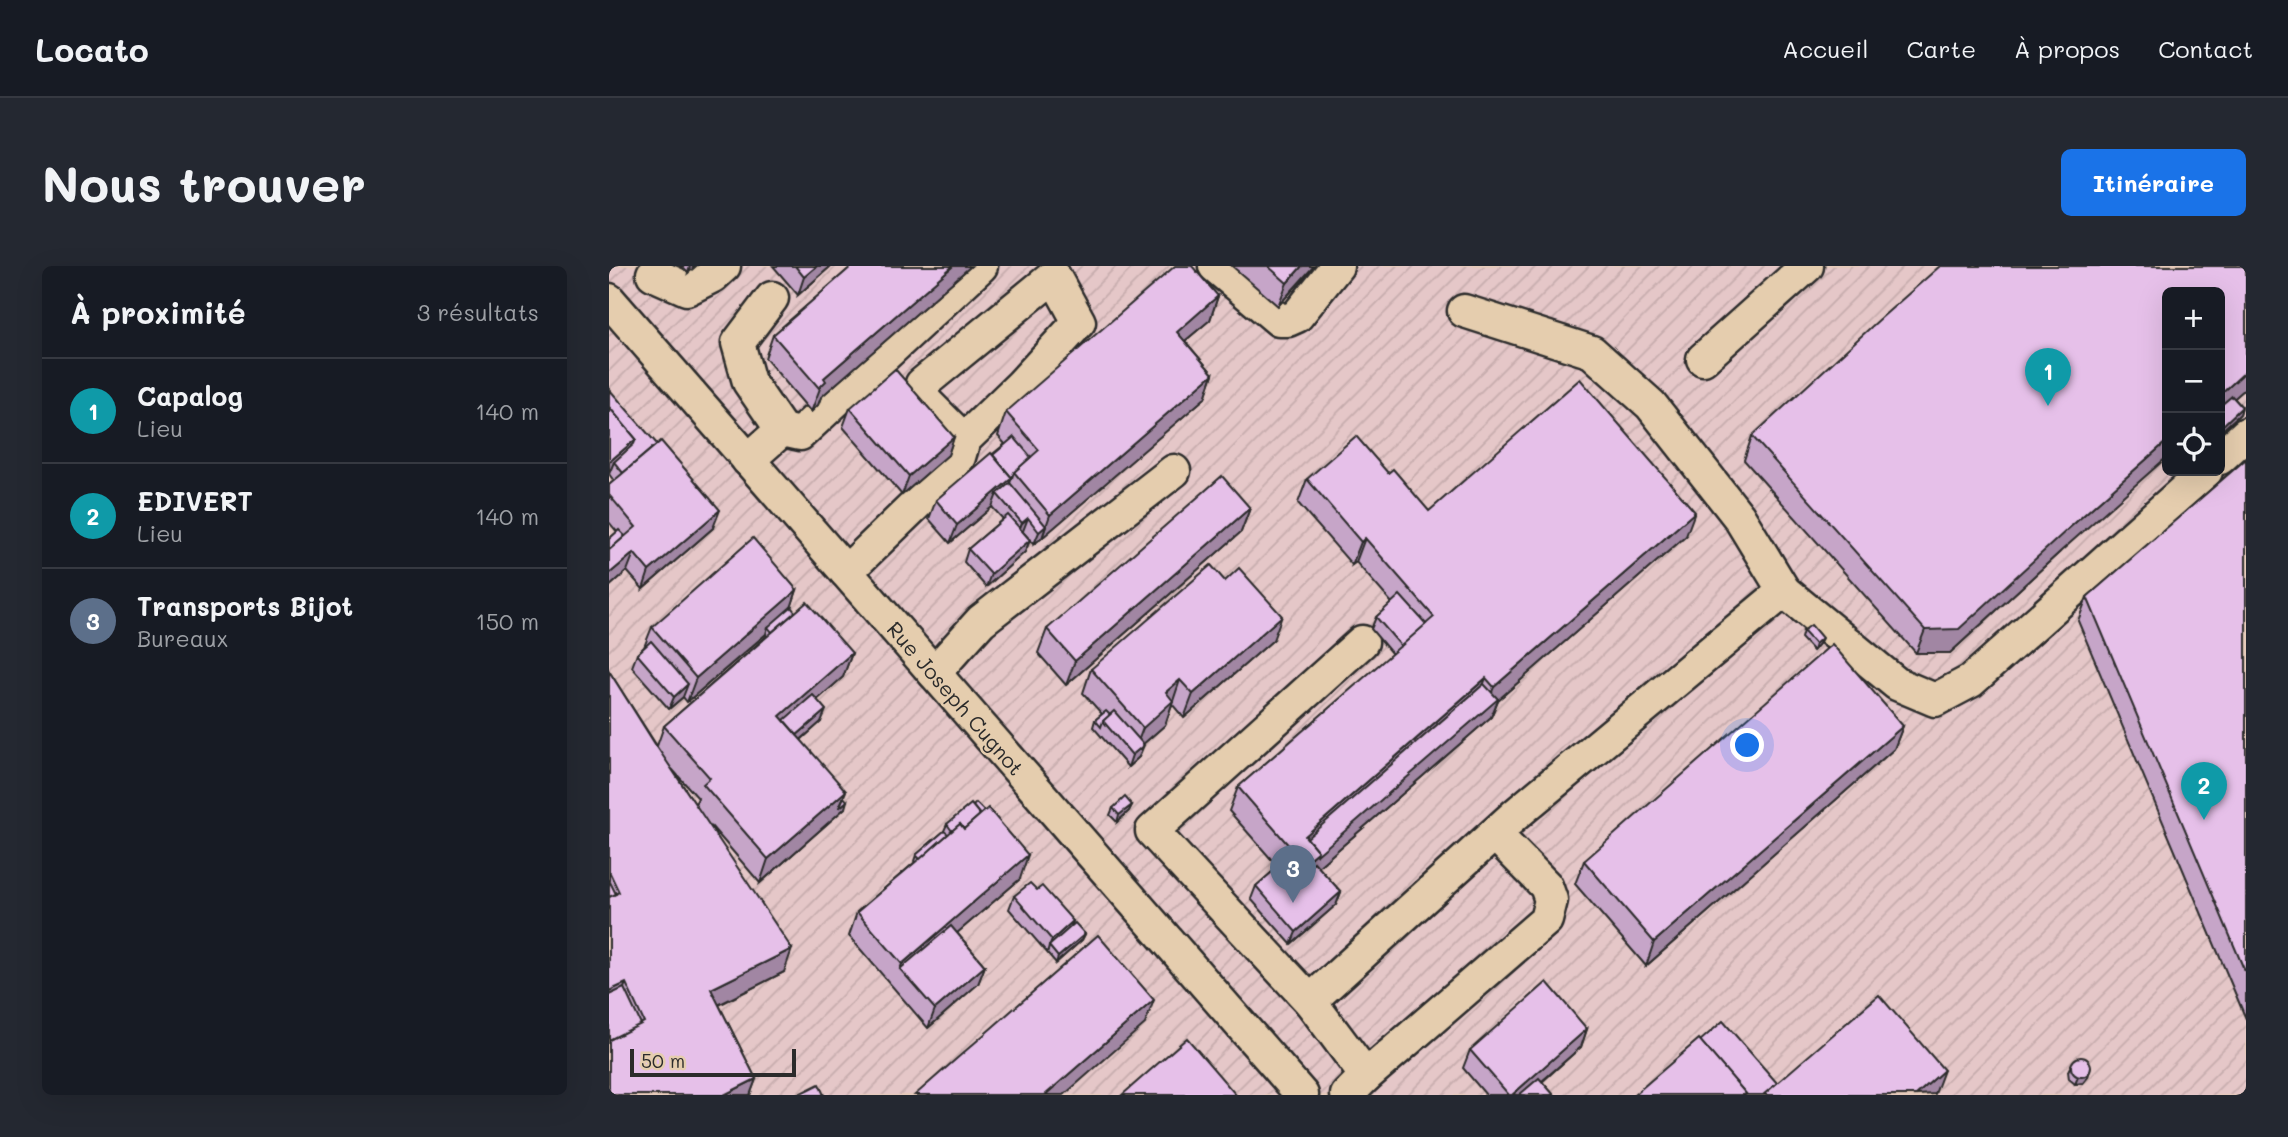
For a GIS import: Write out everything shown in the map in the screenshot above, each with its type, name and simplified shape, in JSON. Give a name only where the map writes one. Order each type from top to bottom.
[{"type":"street","points":[[614,306],[650,270],[687,289],[713,276],[724,266]]},
{"type":"street","points":[[772,298],[738,342],[749,382],[782,430],[800,434],[981,266]]},
{"type":"street","points":[[1215,266],[1279,320],[1297,316],[1337,266]]},
{"type":"street","points":[[1703,359],[1807,266]]},
{"type":"street","points":[[846,572],[936,485],[959,457],[964,440],[1021,385],[1079,321],[1054,276],[922,384],[924,400],[964,440]]},
{"type":"street","name":"Rue Joseph Cugnot","points":[[614,306],[1302,1095]]},
{"type":"street","points":[[1465,310],[1592,352],[1651,405],[1738,517],[1784,592],[1897,684],[1935,700],[1971,681],[2200,476]]},
{"type":"street","points":[[748,460],[782,430]]},
{"type":"street","points":[[2225,453],[2246,434]]},
{"type":"street","points":[[934,673],[981,621],[1174,471]]},
{"type":"street","points":[[1310,1002],[1515,815],[1784,592]]},
{"type":"street","points":[[1362,642],[1152,831],[1310,1002],[1357,1085],[1546,920],[1551,900],[1546,886],[1495,834]]},
{"type":"shaded area","points":[[609,266],[2246,266],[2246,1095],[609,1095]]},
{"type":"building","points":[[795,266],[817,266],[804,277]]},
{"type":"building","points":[[852,266],[953,266],[824,378],[826,381],[819,388],[773,335]]},
{"type":"building","points":[[1175,266],[1192,266],[1218,296],[1177,332],[1213,374],[1050,515],[1014,472],[1039,450],[1006,412]]},
{"type":"building","points":[[1268,266],[1302,266],[1287,283]]},
{"type":"building","points":[[1940,266],[2246,266],[2246,371],[2225,390],[2225,287],[2162,287],[2162,445],[1959,629],[1925,630],[1752,436]]},
{"type":"building","points":[[895,369],[954,437],[909,476],[850,408]]},
{"type":"building","points":[[1580,379],[1695,512],[1494,687],[1486,678],[1305,836],[1318,851],[1304,863],[1238,787],[1434,617],[1365,538],[1361,542],[1307,479],[1356,436],[1388,473],[1393,469],[1429,511]]},
{"type":"building","points":[[609,389],[657,444],[623,473],[614,462],[636,439],[609,407]]},
{"type":"building","points":[[2232,396],[2242,407],[2225,423],[2225,413],[2225,402]]},
{"type":"building","points":[[609,407],[636,439],[609,462]]},
{"type":"building","points":[[1014,437],[1031,457],[1014,472],[1012,478],[993,455]]},
{"type":"building","points":[[661,441],[720,510],[649,571],[634,553],[609,574],[609,550],[636,527],[609,495],[609,485]]},
{"type":"building","points":[[991,453],[1012,478],[957,525],[936,500]]},
{"type":"building","points":[[2246,459],[2246,974],[2087,597]]},
{"type":"building","points":[[1222,476],[1250,508],[1075,661],[1047,629]]},
{"type":"building","points":[[1010,483],[1046,526],[1039,532],[1028,518],[1022,523],[997,494]]},
{"type":"building","points":[[1008,515],[1030,540],[991,574],[968,549]]},
{"type":"building","points":[[619,530],[625,536],[609,550],[609,539]]},
{"type":"building","points":[[753,538],[797,590],[696,678],[652,627]]},
{"type":"building","points":[[1211,565],[1225,581],[1239,568],[1282,616],[1193,694],[1180,680],[1166,692],[1173,701],[1143,728],[1091,669]]},
{"type":"building","points":[[1400,595],[1426,624],[1401,646],[1376,617]]},
{"type":"building","points":[[807,602],[852,653],[780,716],[846,791],[768,859],[703,784],[710,778],[664,726]]},
{"type":"building","points":[[791,607],[795,612],[772,632],[768,627]]},
{"type":"building","points":[[1811,625],[1822,638],[1815,644],[1803,631]]},
{"type":"building","points":[[651,641],[688,684],[674,697],[637,654]]},
{"type":"building","points":[[1832,644],[1903,726],[1654,942],[1584,861]]},
{"type":"building","points":[[609,671],[792,949],[711,989],[756,1079],[724,1095],[609,1095],[609,1040],[644,1022],[626,983],[609,991],[609,897],[619,892],[609,871]]},
{"type":"building","points":[[1484,684],[1498,699],[1316,856],[1318,851],[1307,838]]},
{"type":"building","points":[[813,695],[826,710],[797,735],[784,720]]},
{"type":"building","points":[[1106,711],[1110,715],[1101,727],[1095,720]]},
{"type":"building","points":[[1114,711],[1144,745],[1132,755],[1103,721]]},
{"type":"building","points":[[1125,797],[1132,805],[1119,815],[1113,808]]},
{"type":"building","points":[[976,803],[984,811],[980,815],[973,806]]},
{"type":"building","points":[[971,804],[980,815],[964,829],[960,824],[952,831],[947,824]]},
{"type":"building","points":[[988,808],[1028,855],[902,964],[857,912],[960,824],[964,829]]},
{"type":"building","points":[[944,831],[948,834],[920,859],[916,855]]},
{"type":"building","points":[[1287,859],[1300,874],[1314,862],[1341,892],[1296,932],[1256,886]]},
{"type":"building","points":[[609,880],[616,894],[609,897]]},
{"type":"building","points":[[1030,883],[1037,890],[1042,886],[1073,921],[1052,940],[1014,896]]},
{"type":"building","points":[[1075,923],[1085,934],[1058,957],[1049,946]]},
{"type":"building","points":[[951,926],[985,966],[935,1009],[900,969]]},
{"type":"building","points":[[1098,935],[1154,1000],[1045,1095],[915,1095]]},
{"type":"building","points":[[1547,982],[1587,1029],[1509,1095],[1470,1050]]},
{"type":"building","points":[[624,988],[641,1024],[609,1040],[609,995]]},
{"type":"building","points":[[1879,995],[1944,1070],[1916,1095],[1763,1095]]},
{"type":"building","points":[[1723,1021],[1777,1083],[1763,1095],[1747,1095],[1700,1041]]},
{"type":"building","points":[[1187,1038],[1236,1095],[1122,1095]]},
{"type":"building","points":[[1699,1039],[1747,1095],[1634,1095]]},
{"type":"building","points":[[2081,1057],[2088,1060],[2091,1067],[2088,1074],[2081,1077],[2074,1074],[2071,1067],[2074,1060]]},
{"type":"building","points":[[1539,1078],[1554,1095],[1519,1095]]},
{"type":"building","points":[[819,1084],[824,1095],[797,1095]]},
{"type":"place","name":"Capalog","points":[[2048,406]]},
{"type":"place","name":"EDIVERT","points":[[2204,820]]},
{"type":"place","name":"Transports Bijot","points":[[1293,903]]}]
